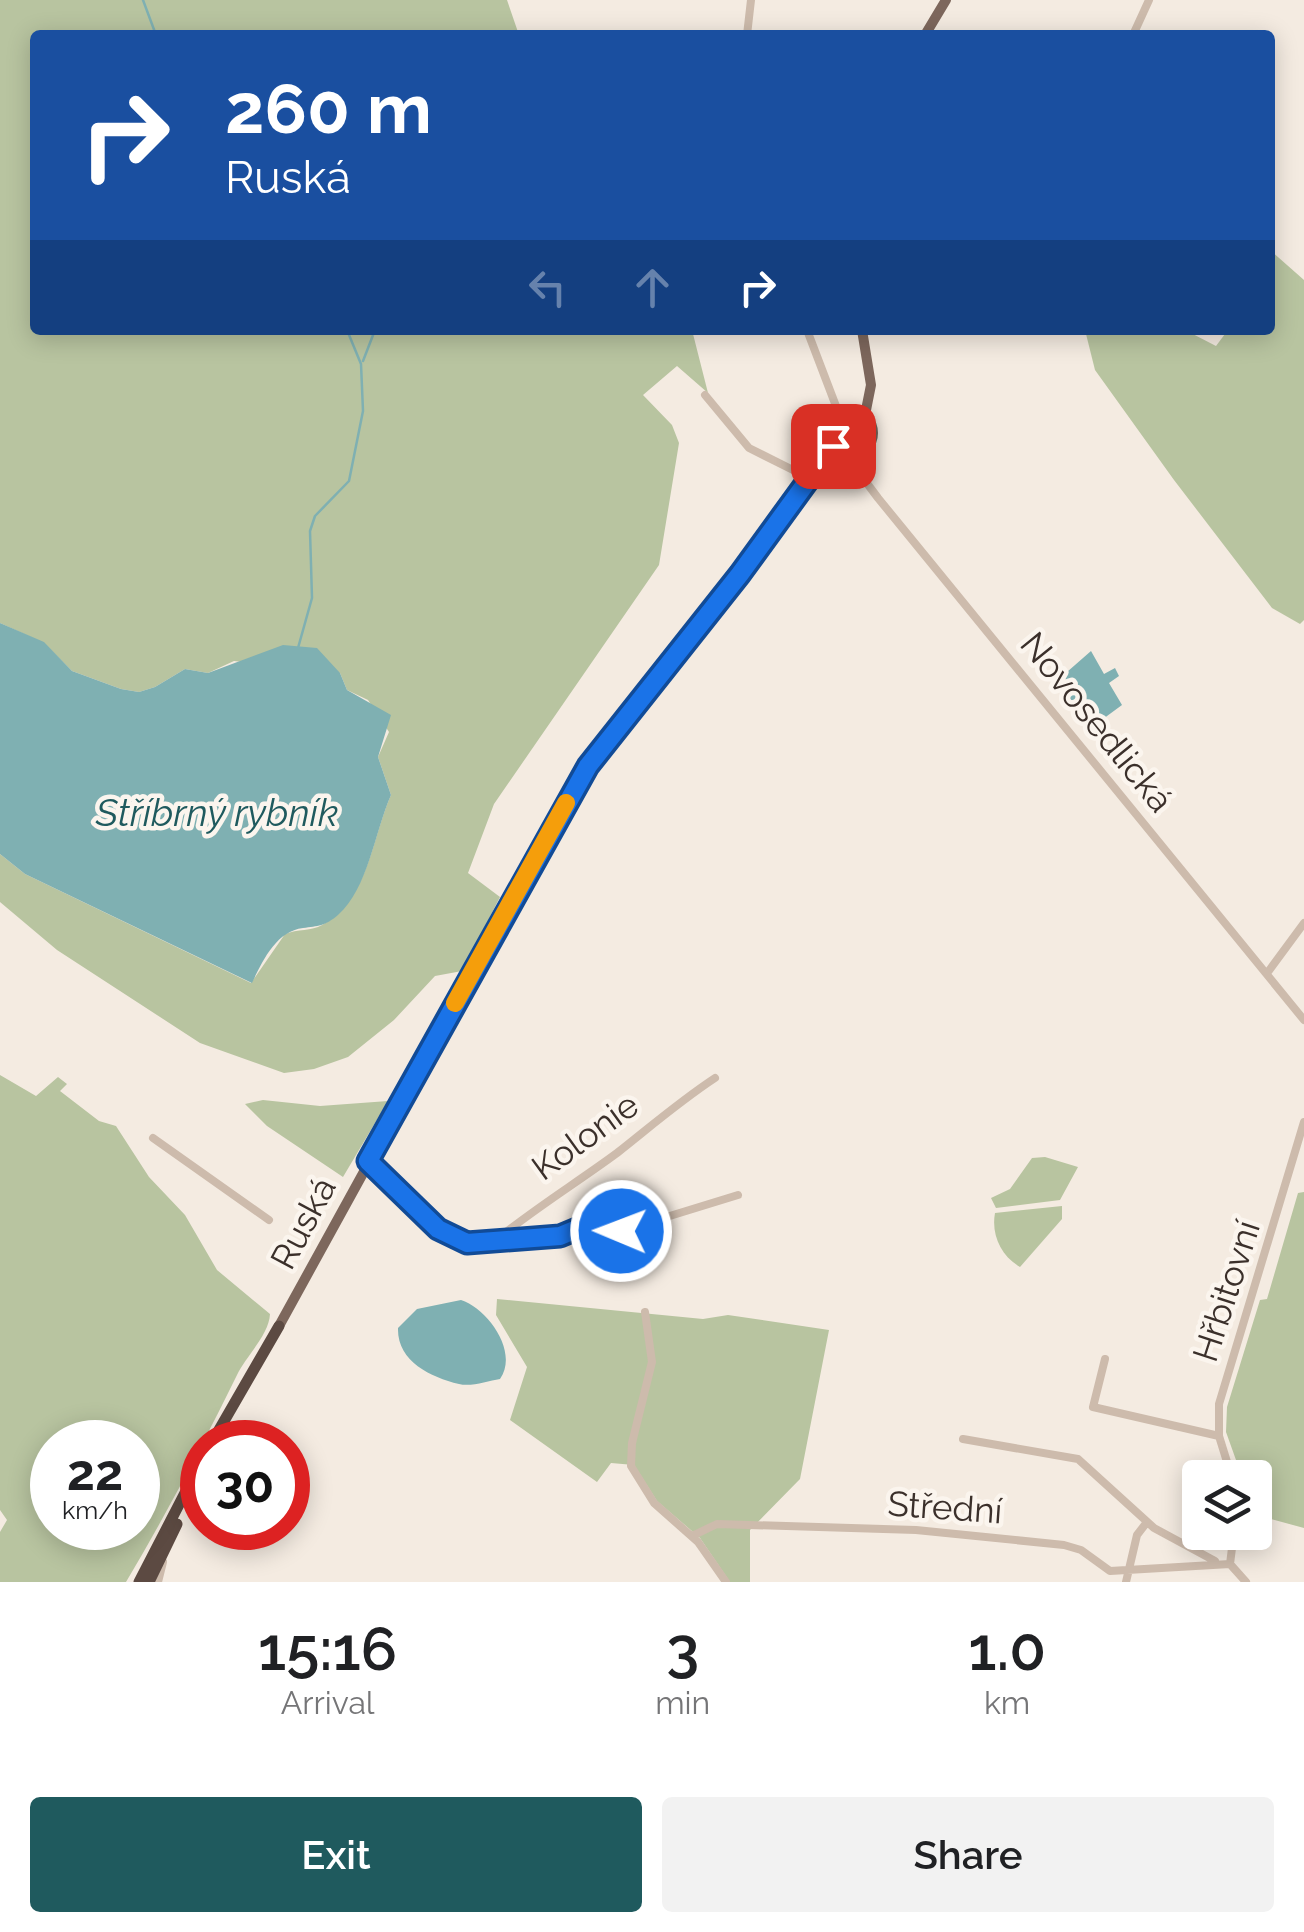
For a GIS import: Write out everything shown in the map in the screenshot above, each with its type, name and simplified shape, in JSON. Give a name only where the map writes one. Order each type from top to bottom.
[{"type":"highway","points":[[226,1420],[279,1326]]},
{"type":"highway","points":[[139,1582],[180,1503]]},
{"type":"highway","points":[[149,1582],[180,1518]]},
{"type":"main road","points":[[928,30],[946,0]]},
{"type":"main road","points":[[863,335],[871,385],[865,415],[874,434],[868,448],[856,455],[843,454],[833,446],[830,426],[839,414],[853,410],[865,415]]},
{"type":"main road","name":"Ruská","points":[[279,1326],[588,766],[740,574],[833,446]]},
{"type":"street","points":[[748,30],[751,0]]},
{"type":"street","points":[[1135,30],[1149,0]]},
{"type":"street","points":[[809,335],[839,414]]},
{"type":"street","points":[[705,395],[750,448],[807,477]]},
{"type":"street","name":"Novosedlická","points":[[856,455],[863,478],[889,512],[1304,1020]]},
{"type":"street","points":[[1268,972],[1304,923]]},
{"type":"street","name":"Kolonie","points":[[491,1244],[544,1200],[616,1153],[716,1078]]},
{"type":"street","name":"Hřbitovní","points":[[1226,1460],[1219,1436],[1226,1378],[1302,1146],[1304,1122]]},
{"type":"street","points":[[154,1138],[270,1220]]},
{"type":"street","name":"Kolonie","points":[[368,1161],[450,1237],[491,1244],[560,1236],[584,1226],[621,1231],[738,1195]]},
{"type":"street","points":[[646,1312],[652,1362],[632,1442],[632,1466],[654,1504],[692,1536],[726,1582]]},
{"type":"street","points":[[1105,1359],[1093,1406],[1219,1436]]},
{"type":"street","points":[[964,1439],[1078,1459],[1167,1538],[1215,1562]]},
{"type":"street","points":[[1126,1582],[1137,1534],[1147,1522]]},
{"type":"street","name":"Střední","points":[[692,1536],[716,1524],[916,1530],[1053,1543],[1080,1550],[1107,1571],[1166,1571],[1229,1559]]},
{"type":"street","points":[[158,1582],[173,1533]]},
{"type":"street","points":[[1231,1550],[1229,1559],[1245,1582]]},
{"type":"green space","points":[[0,0],[507,0],[517,30],[30,30],[30,335],[693,335],[708,393],[677,366],[643,395],[672,425],[679,443],[659,565],[494,804],[468,873],[500,897],[462,971],[435,976],[394,1020],[348,1057],[314,1069],[284,1073],[200,1043],[57,950],[0,902],[0,854],[25,874],[251,983],[285,934],[322,925],[350,900],[359,884],[391,795],[378,757],[389,732],[368,700],[347,690],[340,673],[234,661],[208,673],[185,669],[139,692],[72,671],[44,643],[0,623]]},
{"type":"green space","points":[[1275,254],[1304,280],[1304,620],[1300,624],[1272,608],[1174,480],[1095,370],[1086,335],[1195,335],[1216,346],[1224,335],[1275,335]]},
{"type":"green space","points":[[0,1075],[36,1096],[58,1077],[67,1084],[60,1091],[99,1121],[116,1126],[149,1177],[185,1215],[217,1270],[270,1314],[266,1330],[214,1420],[180,1420],[180,1486],[160,1522],[160,1420],[30,1420],[30,1550],[144,1550],[126,1582],[0,1582],[0,1532],[7,1520],[0,1510]]},
{"type":"green space","points":[[263,1100],[320,1106],[388,1101],[343,1177],[267,1126],[245,1104]]},
{"type":"green space","points":[[1045,1157],[1078,1167],[1060,1200],[996,1208],[991,1198],[1010,1189],[1032,1158]]},
{"type":"green space","points":[[1304,1192],[1304,1528],[1272,1519],[1272,1460],[1236,1460],[1226,1432],[1227,1407],[1260,1300],[1267,1299],[1298,1193]]},
{"type":"green space","points":[[1062,1206],[1062,1219],[1020,1267],[1008,1257],[996,1237],[995,1213]]},
{"type":"green space","points":[[497,1299],[703,1319],[728,1315],[829,1330],[800,1479],[750,1530],[750,1582],[730,1582],[700,1538],[657,1501],[634,1465],[611,1463],[597,1482],[510,1420],[527,1367],[496,1315]]},
{"type":"water","name":"Stříbrný rybník","points":[[0,623],[44,642],[72,671],[139,692],[185,669],[208,673],[283,645],[317,648],[340,673],[347,690],[391,715],[378,757],[391,795],[364,875],[348,904],[325,923],[285,935],[271,949],[252,983],[25,874],[0,854]]},
{"type":"water","points":[[1091,651],[1104,674],[1115,668],[1119,676],[1109,683],[1122,705],[1088,730],[1059,679]]},
{"type":"water","points":[[461,1300],[481,1312],[498,1333],[506,1357],[500,1379],[469,1385],[448,1381],[417,1366],[403,1350],[398,1328],[417,1309]]},
{"type":"waterway","points":[[143,0],[154,30]]},
{"type":"waterway","points":[[298,648],[312,598],[310,531],[315,516],[349,481],[363,411],[361,364],[349,335]]},
{"type":"waterway","points":[[363,361],[373,335]]},
{"type":"slow traffic","points":[[455,1003],[566,803]]},
{"type":"route","points":[[621,1231],[584,1226],[560,1236],[467,1243],[438,1229],[404,1191],[368,1161],[588,766],[740,574],[818,461],[833,446]]}]
